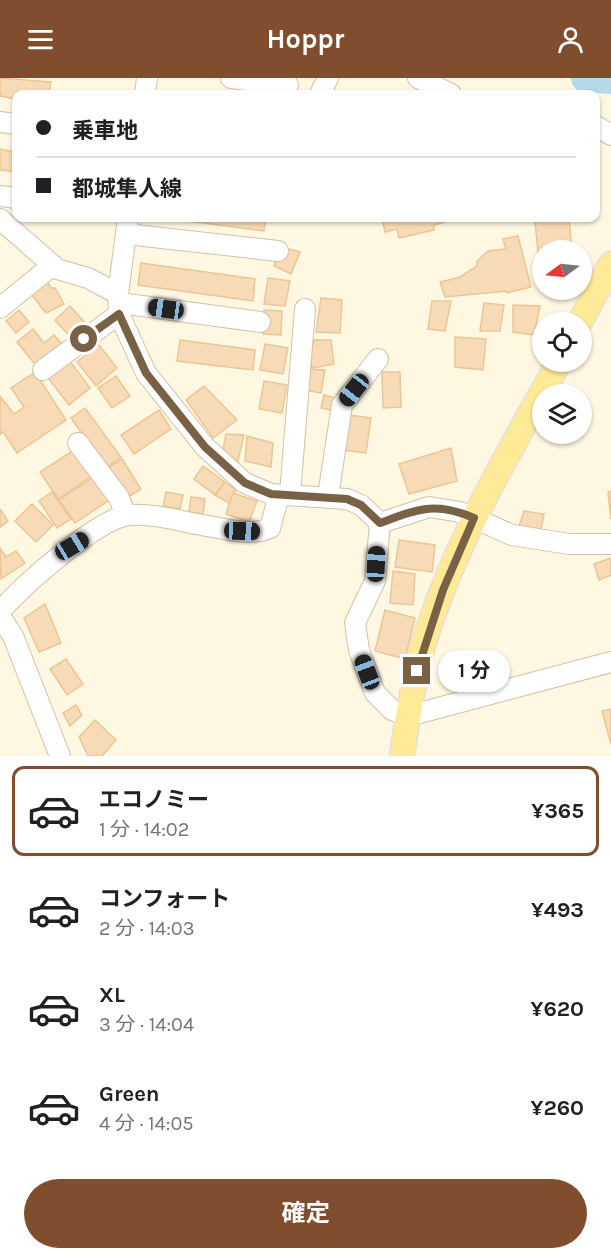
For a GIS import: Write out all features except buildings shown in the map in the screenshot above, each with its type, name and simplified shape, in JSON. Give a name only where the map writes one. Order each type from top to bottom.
[{"type":"main road","points":[[585,312],[611,264]]},
{"type":"main road","points":[[402,756],[422,649],[443,590],[474,518],[554,372]]},
{"type":"street","points":[[231,78],[288,85]]},
{"type":"street","points":[[418,78],[443,90]]},
{"type":"street","points":[[0,219],[54,266],[88,278],[119,304],[260,322]]},
{"type":"street","points":[[278,251],[127,226],[119,304],[146,373],[205,447],[245,483],[271,494],[347,499],[361,505],[380,523]]},
{"type":"street","points":[[0,308],[54,266]]},
{"type":"street","points":[[43,370],[119,304]]},
{"type":"street","points":[[0,611],[38,573],[72,546],[126,515],[139,514],[242,531],[262,532],[270,528],[284,494],[306,309]]},
{"type":"street","points":[[328,496],[342,405],[378,359]]},
{"type":"street","points":[[78,443],[119,498],[126,515]]},
{"type":"street","points":[[380,523],[429,507],[460,512],[512,535],[569,544],[611,544]]},
{"type":"street","points":[[380,523],[375,581],[355,622],[359,651],[375,693],[392,710],[408,716],[611,662]]},
{"type":"street","points":[[0,616],[13,636],[60,756]]},
{"type":"waterway","points":[[585,78],[611,80]]},
{"type":"route","points":[[84,339],[119,314],[146,373],[205,447],[245,483],[271,494],[347,499],[361,505],[380,523],[429,507],[460,512],[474,518],[443,590],[422,649],[417,671]]}]
